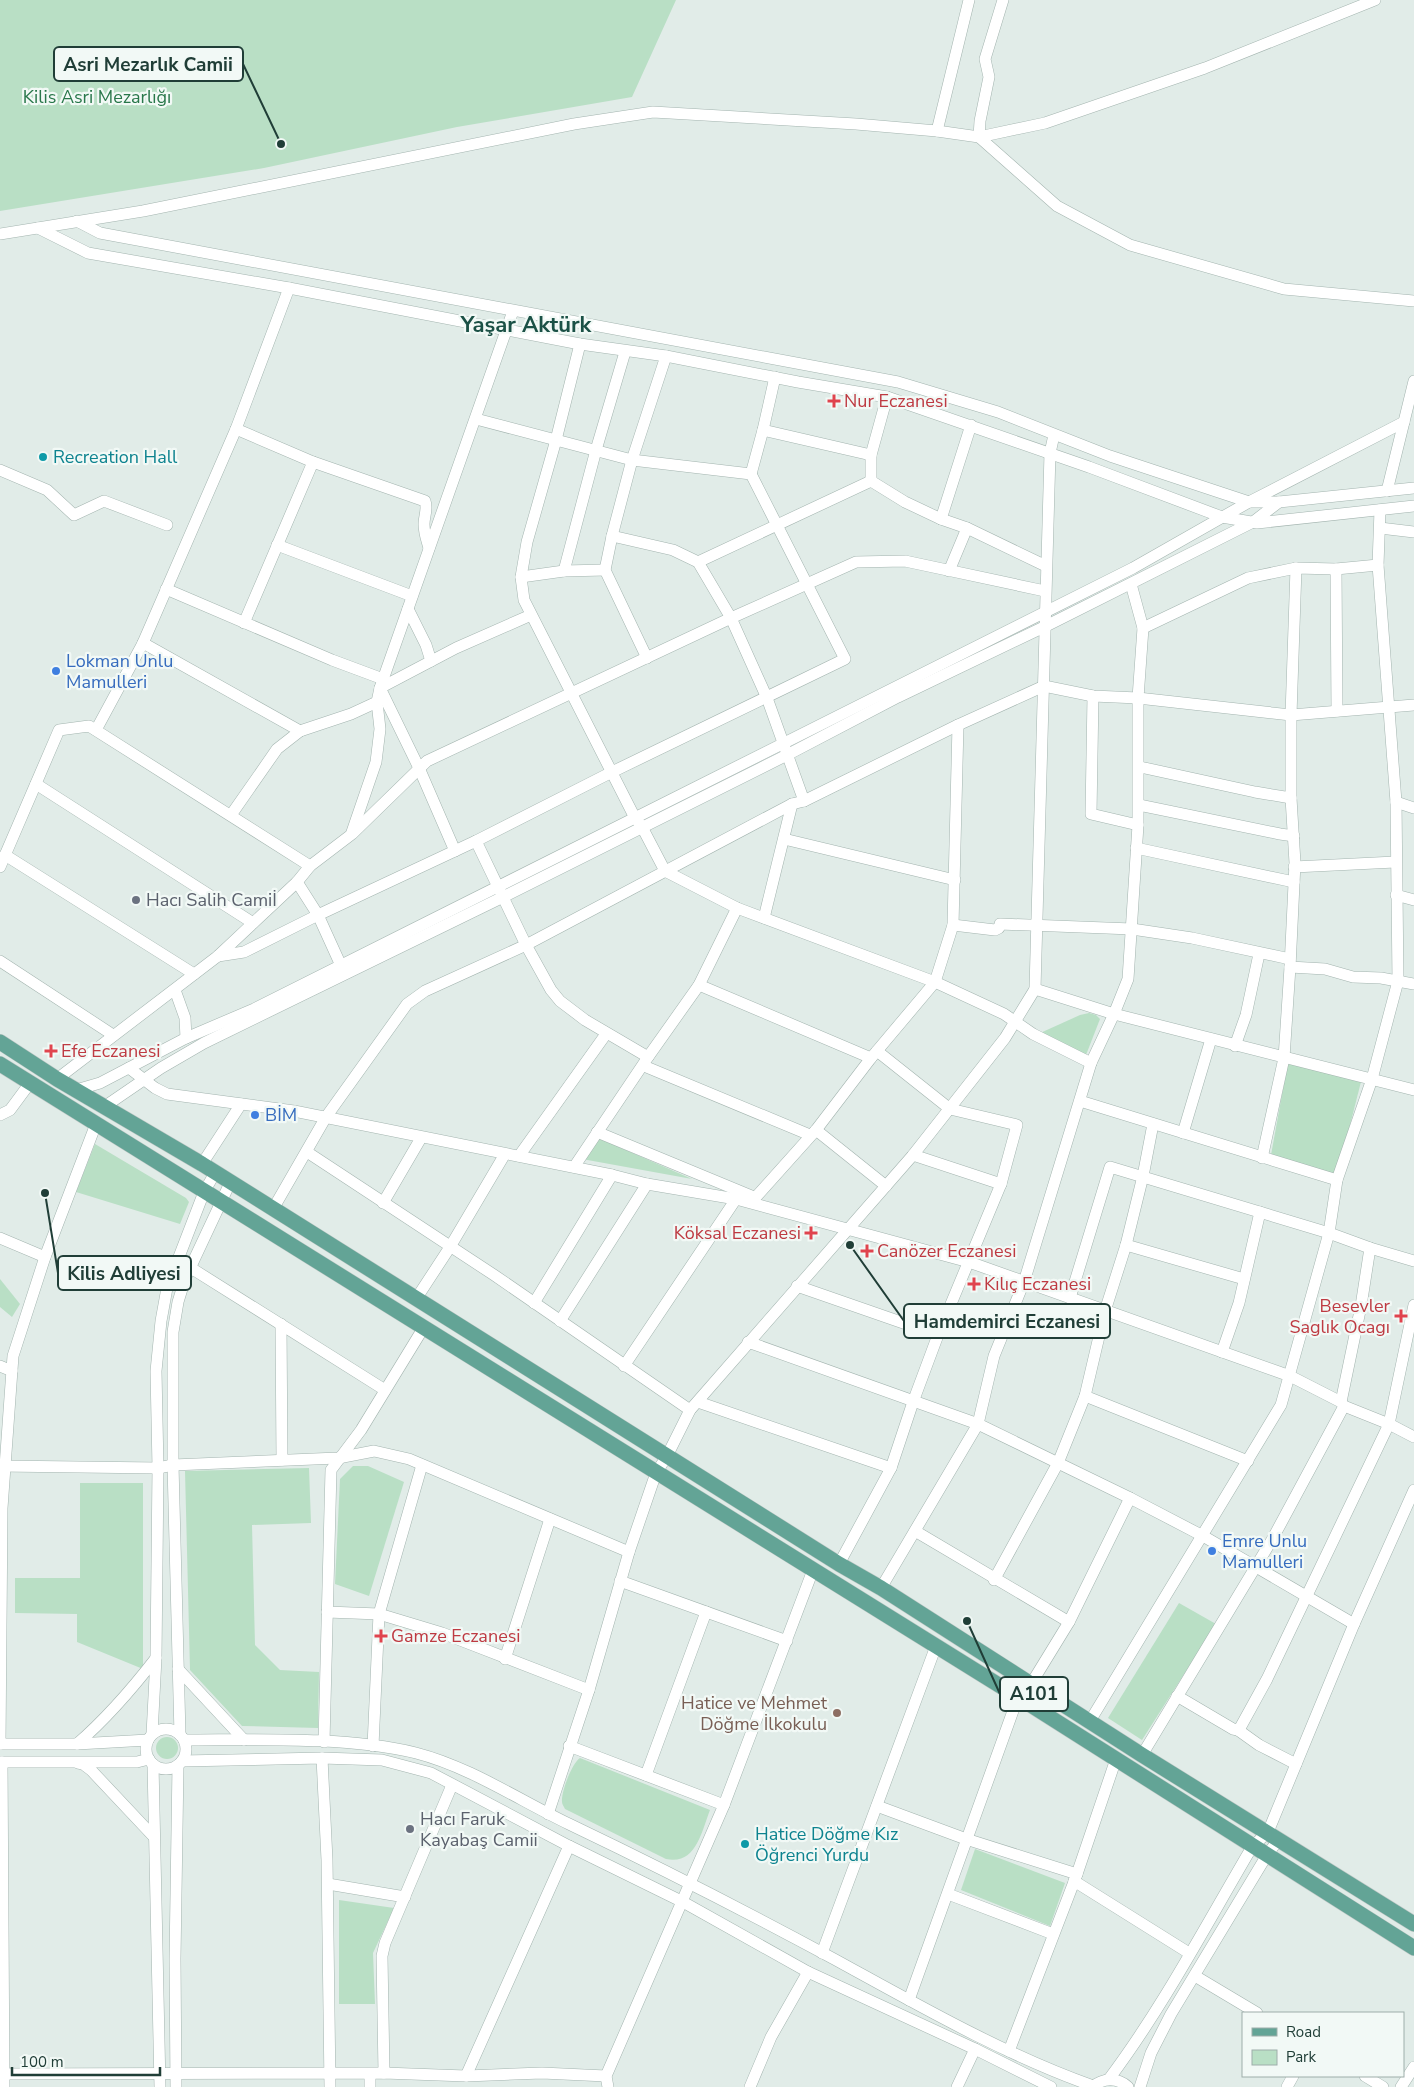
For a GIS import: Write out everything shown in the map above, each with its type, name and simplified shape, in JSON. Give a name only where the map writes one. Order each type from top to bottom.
[{"type":"main road","points":[[0,1042],[57,1079],[208,1169],[839,1564],[881,1588],[1142,1755],[1414,1924]]},
{"type":"main road","points":[[0,1064],[1018,1697],[1414,1948]]},
{"type":"street","points":[[937,131],[969,0]]},
{"type":"street","points":[[1003,0],[985,59],[989,77],[980,121],[980,137],[1057,206],[1130,245],[1284,289],[1414,301]]},
{"type":"street","points":[[0,234],[162,207],[574,124],[653,112],[937,131],[980,137],[1045,123],[1205,68],[1375,0]]},
{"type":"street","points":[[77,221],[100,233],[898,382],[998,412],[1054,435],[1249,502],[1279,502],[1414,488]]},
{"type":"street","points":[[38,228],[88,253],[289,288],[580,344],[625,352],[666,356],[887,396],[1222,517],[1253,522],[1414,506]]},
{"type":"street","points":[[96,730],[143,643],[236,429],[289,288]]},
{"type":"street","points":[[352,834],[376,762],[380,729],[377,702],[382,683],[513,311]]},
{"type":"street","points":[[580,344],[556,440],[527,542],[521,577],[524,600],[634,816],[642,826],[665,871],[737,908],[935,982],[1004,1014],[1016,1024],[1091,1062]]},
{"type":"street","points":[[564,571],[596,450],[625,352]]},
{"type":"street","points":[[647,658],[605,570],[632,460],[666,356]]},
{"type":"street","points":[[218,956],[244,952],[318,915],[476,842],[612,772],[845,659],[751,474],[775,377]]},
{"type":"street","points":[[1387,490],[1414,381]]},
{"type":"street","points":[[871,481],[871,454],[887,396]]},
{"type":"street","points":[[476,418],[632,460],[751,474]]},
{"type":"street","points":[[104,1107],[144,1079],[204,1044],[498,885],[1133,568],[1249,502],[1404,422]]},
{"type":"street","points":[[941,519],[971,426]]},
{"type":"street","points":[[236,429],[313,462],[425,501],[427,506],[424,522],[429,548]]},
{"type":"street","points":[[763,430],[871,454]]},
{"type":"street","points":[[548,1814],[589,1690],[629,1552],[656,1473],[694,1406],[796,1286],[849,1229],[913,1155],[1016,1024],[1035,988],[1045,591],[1050,454],[1054,435]]},
{"type":"street","points":[[244,623],[313,462]]},
{"type":"street","points":[[0,470],[47,490],[74,515],[104,501],[166,525]]},
{"type":"street","points":[[871,481],[905,502],[941,519],[966,528],[1046,566]]},
{"type":"street","points":[[698,562],[871,481]]},
{"type":"street","points":[[76,1090],[100,1083],[186,1038],[503,897],[787,755],[898,697],[1044,627],[1253,522],[1279,502]]},
{"type":"street","points":[[1090,1721],[1281,1405],[1329,1233],[1337,1180],[1372,1079],[1398,980],[1395,862],[1396,802],[1378,565],[1380,510]]},
{"type":"street","points":[[950,571],[966,528]]},
{"type":"street","points":[[1380,528],[1414,532]]},
{"type":"street","points":[[612,536],[673,550],[698,562],[731,618],[766,698],[804,801]]},
{"type":"street","points":[[277,545],[412,596]]},
{"type":"street","points":[[57,1079],[113,1034],[175,990],[218,956],[296,882],[310,866],[352,834],[427,761],[731,618],[856,562],[905,561],[1045,591]]},
{"type":"street","points":[[1143,628],[1248,578],[1296,568],[1336,570],[1378,565]]},
{"type":"street","points":[[1262,1158],[1284,1058],[1290,963],[1294,882],[1291,715],[1296,568]]},
{"type":"street","points":[[521,577],[564,571],[605,570]]},
{"type":"street","points":[[1336,570],[1338,711]]},
{"type":"street","points":[[881,1588],[978,1424],[994,1356],[1024,1282],[1091,1062],[1128,979],[1139,805],[1138,698],[1143,628],[1130,584]]},
{"type":"street","points":[[166,589],[382,683],[455,851]]},
{"type":"street","points":[[408,609],[426,645],[431,661]]},
{"type":"street","points":[[382,683],[532,615]]},
{"type":"street","points":[[143,643],[300,731]]},
{"type":"street","points":[[272,1209],[326,1117],[407,1004],[425,991],[526,945],[792,804],[804,801],[958,724],[1044,686],[1093,696],[1138,698],[1291,715],[1414,705]]},
{"type":"street","points":[[1093,696],[1091,814],[1138,825]]},
{"type":"street","points":[[231,814],[277,749],[300,731],[351,714],[377,702]]},
{"type":"street","points":[[736,1199],[755,1198],[813,1133],[874,1054],[935,982],[953,925],[958,724]]},
{"type":"street","points":[[0,867],[59,730],[89,726],[231,814],[310,866]]},
{"type":"street","points":[[1140,767],[1255,792],[1292,798]]},
{"type":"street","points":[[36,784],[253,923]]},
{"type":"street","points":[[1396,802],[1414,808]]},
{"type":"street","points":[[764,918],[792,804]]},
{"type":"street","points":[[1139,805],[1294,836]]},
{"type":"street","points":[[784,839],[955,880]]},
{"type":"street","points":[[476,842],[526,945],[551,990],[560,1001],[646,1062],[813,1133],[886,1186]]},
{"type":"street","points":[[1136,848],[1294,882]]},
{"type":"street","points":[[5,855],[194,974]]},
{"type":"street","points":[[1294,867],[1395,862]]},
{"type":"street","points":[[296,882],[318,915],[343,969]]},
{"type":"street","points":[[1396,895],[1414,900]]},
{"type":"street","points":[[574,1167],[699,985],[737,908]]},
{"type":"street","points":[[953,925],[995,930],[999,928],[1000,924],[1132,929],[1192,938],[1353,977],[1398,980],[1414,984]]},
{"type":"street","points":[[1235,1046],[1246,1015],[1260,954]]},
{"type":"street","points":[[0,961],[113,1034]]},
{"type":"street","points":[[699,985],[874,1054],[950,1109],[1017,1124],[1001,1184],[938,1335],[891,1468],[839,1564]]},
{"type":"street","points":[[1035,988],[1114,1014],[1414,1090]]},
{"type":"street","points":[[175,990],[185,1018],[186,1038]]},
{"type":"street","points":[[519,1156],[606,1034]]},
{"type":"street","points":[[1184,1133],[1211,1039]]},
{"type":"street","points":[[129,1068],[155,1088],[167,1094],[294,1111],[421,1138],[574,1167],[647,1184],[736,1199],[969,1262],[1290,1376],[1343,1404],[1414,1437]]},
{"type":"street","points":[[0,1115],[10,1110],[30,1082]]},
{"type":"street","points":[[1080,1101],[1337,1180]]},
{"type":"street","points":[[241,1104],[208,1169],[204,1192],[167,1288],[161,1321],[156,1370],[158,1468],[156,1658],[150,1737],[146,1753],[151,1761],[165,1769],[180,1763],[322,1758],[382,1760],[432,1773],[569,1846],[683,1902],[808,1972],[975,2049],[1051,2087]]},
{"type":"street","points":[[96,1124],[45,1257],[6,1372],[2,1508],[0,1744],[77,1744],[150,1737],[164,1729],[171,1730],[182,1738],[324,1742],[373,1746],[418,1754],[456,1767],[691,1883],[909,2000],[1052,2072],[1092,2086],[1100,2081],[1109,2079],[1118,2081],[1128,2087]]},
{"type":"street","points":[[994,1580],[1058,1463],[1085,1396],[1105,1311],[1126,1245],[1143,1176],[1153,1124]]},
{"type":"street","points":[[597,1132],[755,1198]]},
{"type":"street","points":[[383,1203],[421,1138]]},
{"type":"street","points":[[307,1152],[534,1303],[624,1366],[694,1406],[891,1468]]},
{"type":"street","points":[[416,1299],[450,1247],[505,1154]]},
{"type":"street","points":[[913,1155],[1001,1184]]},
{"type":"street","points":[[1070,1298],[1110,1167],[1329,1233],[1414,1261]]},
{"type":"street","points":[[534,1303],[612,1175]]},
{"type":"street","points":[[176,2087],[174,1958],[180,1763],[186,1748],[182,1738],[178,1669],[173,1465],[173,1332],[178,1302],[190,1268],[230,1183]]},
{"type":"street","points":[[560,1321],[647,1184]]},
{"type":"street","points":[[624,1366],[736,1199]]},
{"type":"street","points":[[1222,1352],[1244,1279],[1260,1212]]},
{"type":"street","points":[[0,1238],[45,1257]]},
{"type":"street","points":[[1126,1245],[1244,1279]]},
{"type":"street","points":[[1142,1755],[1256,1566],[1343,1404],[1370,1248]]},
{"type":"street","points":[[190,1268],[386,1390]]},
{"type":"street","points":[[796,1286],[938,1335]]},
{"type":"street","points":[[1238,1730],[1267,1679],[1308,1596],[1389,1424],[1409,1350],[1414,1305]]},
{"type":"street","points":[[281,1324],[282,1460]]},
{"type":"street","points":[[324,1742],[329,1489],[331,1470],[338,1458],[361,1430],[424,1327]]},
{"type":"street","points":[[748,1342],[978,1424],[1203,1536],[1354,1624]]},
{"type":"street","points":[[0,1366],[6,1372]]},
{"type":"street","points":[[1085,1396],[1248,1461]]},
{"type":"street","points":[[3,1466],[158,1468],[173,1465],[338,1458],[374,1451],[422,1465],[629,1552]]},
{"type":"street","points":[[373,1746],[379,1614],[422,1465]]},
{"type":"street","points":[[1140,2087],[1155,2046],[1171,2014],[1267,1855],[1296,1764],[1354,1624],[1414,1490]]},
{"type":"street","points":[[1031,1684],[1069,1622],[1130,1498]]},
{"type":"street","points":[[505,1658],[550,1519]]},
{"type":"street","points":[[915,1531],[994,1580],[1069,1622]]},
{"type":"street","points":[[2,2074],[384,2073],[466,2076],[542,2074],[607,2081],[724,1805],[813,1570]]},
{"type":"street","points":[[620,1581],[787,1641]]},
{"type":"street","points":[[327,1612],[379,1614],[442,1633],[589,1690]]},
{"type":"street","points":[[646,1775],[706,1612]]},
{"type":"street","points":[[822,1953],[936,1646]]},
{"type":"street","points":[[77,1744],[99,1725],[156,1658]]},
{"type":"street","points":[[178,1669],[244,1740]]},
{"type":"street","points":[[1177,1696],[1238,1730],[1259,1745],[1296,1764]]},
{"type":"street","points":[[909,2000],[1018,1697]]},
{"type":"street","points":[[569,1746],[724,1805]]},
{"type":"street","points":[[322,1758],[328,1884],[330,2087]]},
{"type":"street","points":[[1009,2051],[1075,1878],[1116,1759]]},
{"type":"street","points":[[68,1761],[83,1764],[91,1770],[154,1837]]},
{"type":"street","points":[[4,2087],[2,2074],[1,1762],[151,1761]]},
{"type":"street","points":[[151,1761],[160,2087]]},
{"type":"street","points":[[384,2073],[382,1956],[452,1785]]},
{"type":"street","points":[[877,1806],[1075,1878],[1189,1953]]},
{"type":"street","points":[[1109,2079],[1125,2058],[1252,1847],[1273,1836]]},
{"type":"street","points":[[466,2076],[569,1846]]},
{"type":"street","points":[[328,1884],[405,1897]]},
{"type":"street","points":[[948,1894],[1053,1934]]},
{"type":"street","points":[[750,2087],[771,2038],[808,1972]]},
{"type":"street","points":[[1195,1976],[1254,2012]]},
{"type":"street","points":[[957,2087],[975,2049]]},
{"type":"street","points":[[1401,2087],[1414,2067]]},
{"type":"street","points":[[370,2074],[370,2087]]},
{"type":"street","points":[[1367,2077],[1383,2087]]},
{"type":"green space","name":"Kilis Asri Mezarlığı","points":[[0,0],[676,0],[632,97],[457,127],[264,168],[0,211]]},
{"type":"green space","points":[[1089,1013],[1096,1015],[1100,1019],[1086,1055],[1038,1034],[1080,1015]]},
{"type":"green space","points":[[1289,1056],[1363,1074],[1337,1176],[1271,1155]]},
{"type":"green space","points":[[596,1137],[692,1179],[582,1159]]},
{"type":"green space","points":[[95,1144],[186,1198],[189,1202],[180,1224],[76,1192]]},
{"type":"green space","points":[[0,1279],[20,1304],[12,1317],[0,1307]]},
{"type":"green space","points":[[353,1466],[368,1466],[404,1482],[369,1596],[335,1584],[340,1479]]},
{"type":"green space","points":[[309,1468],[311,1523],[252,1525],[255,1645],[280,1670],[319,1672],[318,1728],[242,1726],[190,1670],[185,1471]]},
{"type":"green space","points":[[80,1483],[143,1483],[143,1669],[77,1642],[77,1614],[15,1613],[15,1578],[80,1578]]},
{"type":"green space","points":[[1179,1603],[1216,1624],[1142,1740],[1108,1718]]},
{"type":"green space","points":[[163,1737],[171,1737],[178,1744],[178,1752],[171,1759],[163,1759],[156,1752],[156,1744]]},
{"type":"green space","points":[[580,1758],[710,1810],[700,1837],[691,1852],[676,1860],[666,1859],[565,1809],[562,1797],[565,1785],[571,1771]]},
{"type":"green space","points":[[975,1849],[1065,1883],[1050,1926],[961,1890]]},
{"type":"green space","points":[[339,1900],[394,1908],[373,1953],[375,2004],[339,2004]]},
{"type":"place","name":"Asri Mezarlık Camii","points":[[281,144]]},
{"type":"place","name":"Nur Eczanesi","points":[[834,401]]},
{"type":"place","name":"Recreation Hall","points":[[43,457]]},
{"type":"place","name":"Lokman Unlu Mamulleri","points":[[56,671]]},
{"type":"place","name":"Hacı Salih Camiİ","points":[[136,900]]},
{"type":"place","name":"Efe Eczanesi","points":[[51,1051]]},
{"type":"place","name":"BİM","points":[[255,1115]]},
{"type":"place","name":"Kilis Adliyesi","points":[[45,1193]]},
{"type":"place","name":"Köksal Eczanesi","points":[[811,1233]]},
{"type":"place","name":"Hamdemirci Eczanesi","points":[[850,1245]]},
{"type":"place","name":"Canözer Eczanesi","points":[[867,1251]]},
{"type":"place","name":"Kılıç Eczanesi","points":[[974,1284]]},
{"type":"place","name":"Besevler Saglık Ocagı","points":[[1401,1316]]},
{"type":"place","name":"Emre Unlu Mamulleri","points":[[1212,1551]]},
{"type":"place","name":"A101","points":[[967,1621]]},
{"type":"place","name":"Gamze Eczanesi","points":[[381,1636]]},
{"type":"place","name":"Hatice ve Mehmet Döğme İlkokulu","points":[[837,1713]]},
{"type":"place","name":"Hacı Faruk Kayabaş Camii","points":[[410,1829]]},
{"type":"place","name":"Hatice Döğme Kız Öğrenci Yurdu","points":[[745,1844]]},
{"type":"district","name":"Yaşar Aktürk","points":[[526,325]]}]
